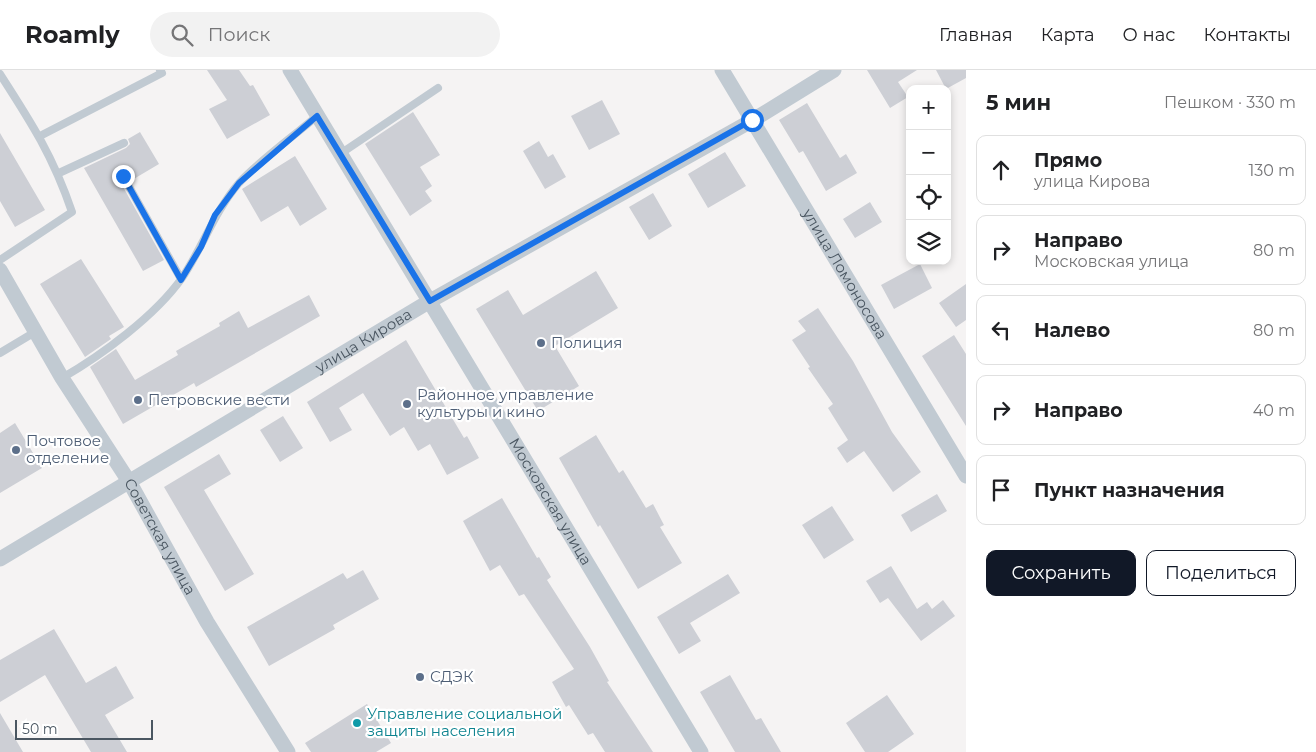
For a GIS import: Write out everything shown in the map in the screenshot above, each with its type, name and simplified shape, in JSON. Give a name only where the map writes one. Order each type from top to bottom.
[{"type":"street","name":"Московская улица","points":[[290,70],[701,752]]},
{"type":"street","name":"улица Ломоносова","points":[[722,70],[966,476]]},
{"type":"street","name":"улица Кирова","points":[[0,559],[430,301],[752,120],[834,70]]},
{"type":"street","name":"Советская улица","points":[[0,270],[62,378],[130,482],[207,622],[288,752]]},
{"type":"lane","points":[[40,136],[162,73],[160,70]]},
{"type":"lane","points":[[0,74],[40,136],[59,173],[72,212],[0,260]]},
{"type":"lane","points":[[340,154],[438,88]]},
{"type":"lane","points":[[62,378],[103,354],[152,310],[181,280],[201,247],[215,215],[239,183],[317,116]]},
{"type":"lane","points":[[59,173],[124,143]]},
{"type":"lane","points":[[123,176],[181,280]]},
{"type":"lane","points":[[0,353],[35,332]]},
{"type":"building","points":[[207,70],[239,70],[250,86],[253,85],[270,115],[227,139],[209,109],[227,100]]},
{"type":"building","points":[[867,70],[917,70],[898,82],[906,94],[906,98],[890,108]]},
{"type":"building","points":[[936,70],[966,70],[966,78],[951,86],[944,85]]},
{"type":"building","points":[[602,100],[620,134],[589,150],[571,116]]},
{"type":"building","points":[[807,103],[840,158],[846,154],[857,173],[826,191],[803,151],[799,153],[779,120]]},
{"type":"building","points":[[413,112],[440,155],[420,167],[432,186],[425,191],[432,201],[410,216],[365,144]]},
{"type":"building","points":[[140,132],[159,164],[132,180],[124,170],[120,171],[117,176],[164,260],[143,271],[84,168],[126,148],[130,144],[128,139]]},
{"type":"building","points":[[0,133],[45,210],[15,227],[0,201]]},
{"type":"building","points":[[539,141],[548,157],[553,154],[566,177],[545,189],[523,151]]},
{"type":"building","points":[[725,152],[746,186],[708,208],[688,174]]},
{"type":"building","points":[[295,156],[327,209],[300,226],[288,206],[261,222],[242,189]]},
{"type":"building","points":[[653,193],[672,226],[649,240],[629,207]]},
{"type":"building","points":[[870,202],[882,222],[855,238],[843,219]]},
{"type":"building","points":[[81,259],[124,327],[109,336],[111,339],[85,357],[40,284]]},
{"type":"building","points":[[920,265],[932,288],[894,309],[881,285]]},
{"type":"building","points":[[596,271],[618,308],[555,346],[579,386],[538,411],[476,309],[508,290],[523,315]]},
{"type":"building","points":[[966,284],[966,320],[956,327],[939,303]]},
{"type":"building","points":[[309,295],[320,316],[196,387],[194,383],[123,424],[90,367],[116,349],[135,380],[178,355],[176,351],[220,326],[219,323],[239,311],[248,328]]},
{"type":"building","points":[[818,308],[853,361],[892,432],[921,472],[893,492],[864,451],[847,463],[837,448],[848,440],[828,408],[833,404],[808,368],[810,367],[792,340],[806,331],[798,321]]},
{"type":"building","points":[[954,335],[966,354],[966,426],[922,356]]},
{"type":"building","points":[[406,340],[464,438],[467,436],[479,458],[447,475],[430,444],[418,451],[404,427],[390,436],[363,393],[339,408],[352,430],[330,442],[307,402]]},
{"type":"building","points":[[283,416],[303,448],[280,462],[260,430]]},
{"type":"building","name":"Почтовое отделение","points":[[15,423],[42,468],[0,493],[0,433]]},
{"type":"building","points":[[596,435],[619,473],[623,470],[646,508],[653,504],[664,525],[660,527],[682,563],[638,589],[600,525],[598,527],[559,458]]},
{"type":"building","points":[[219,454],[231,474],[204,490],[254,574],[225,591],[164,487]]},
{"type":"building","points":[[937,494],[947,511],[911,532],[901,515]]},
{"type":"building","points":[[502,498],[537,558],[539,557],[551,577],[547,580],[590,647],[609,681],[607,682],[653,752],[605,752],[593,733],[588,735],[569,705],[566,707],[552,682],[574,669],[524,594],[519,596],[500,565],[490,571],[463,521]]},
{"type":"building","points":[[832,506],[854,540],[824,559],[802,525]]},
{"type":"building","points":[[891,566],[917,609],[927,602],[932,609],[943,600],[955,616],[921,641],[888,598],[880,603],[866,581]]},
{"type":"building","points":[[363,570],[379,599],[333,625],[335,629],[269,666],[247,627],[343,573],[347,579]]},
{"type":"building","points":[[728,574],[740,593],[690,623],[701,641],[679,654],[657,617]]},
{"type":"building","points":[[54,629],[86,683],[116,666],[134,698],[105,715],[127,752],[91,752],[45,675],[0,702],[0,660]]},
{"type":"building","points":[[730,675],[756,720],[761,718],[781,752],[735,752],[700,692]]},
{"type":"building","points":[[887,695],[914,734],[888,752],[865,752],[846,723]]},
{"type":"building","name":"Управление социальной защиты населения","points":[[367,704],[391,743],[376,752],[311,752],[305,743]]},
{"type":"building","points":[[0,713],[23,752],[0,752]]},
{"type":"place","name":"Полиция","points":[[541,343]]},
{"type":"place","name":"Петровские вести","points":[[138,400]]},
{"type":"place","name":"Районное управление культуры и кино","points":[[407,404]]},
{"type":"place","name":"Почтовое отделение","points":[[16,450]]},
{"type":"place","name":"СДЭК","points":[[420,677]]},
{"type":"place","name":"Управление социальной защиты населения","points":[[357,723]]},
{"type":"route","points":[[123,176],[181,280],[201,247],[215,215],[239,183],[317,116],[430,301],[752,120]]}]
